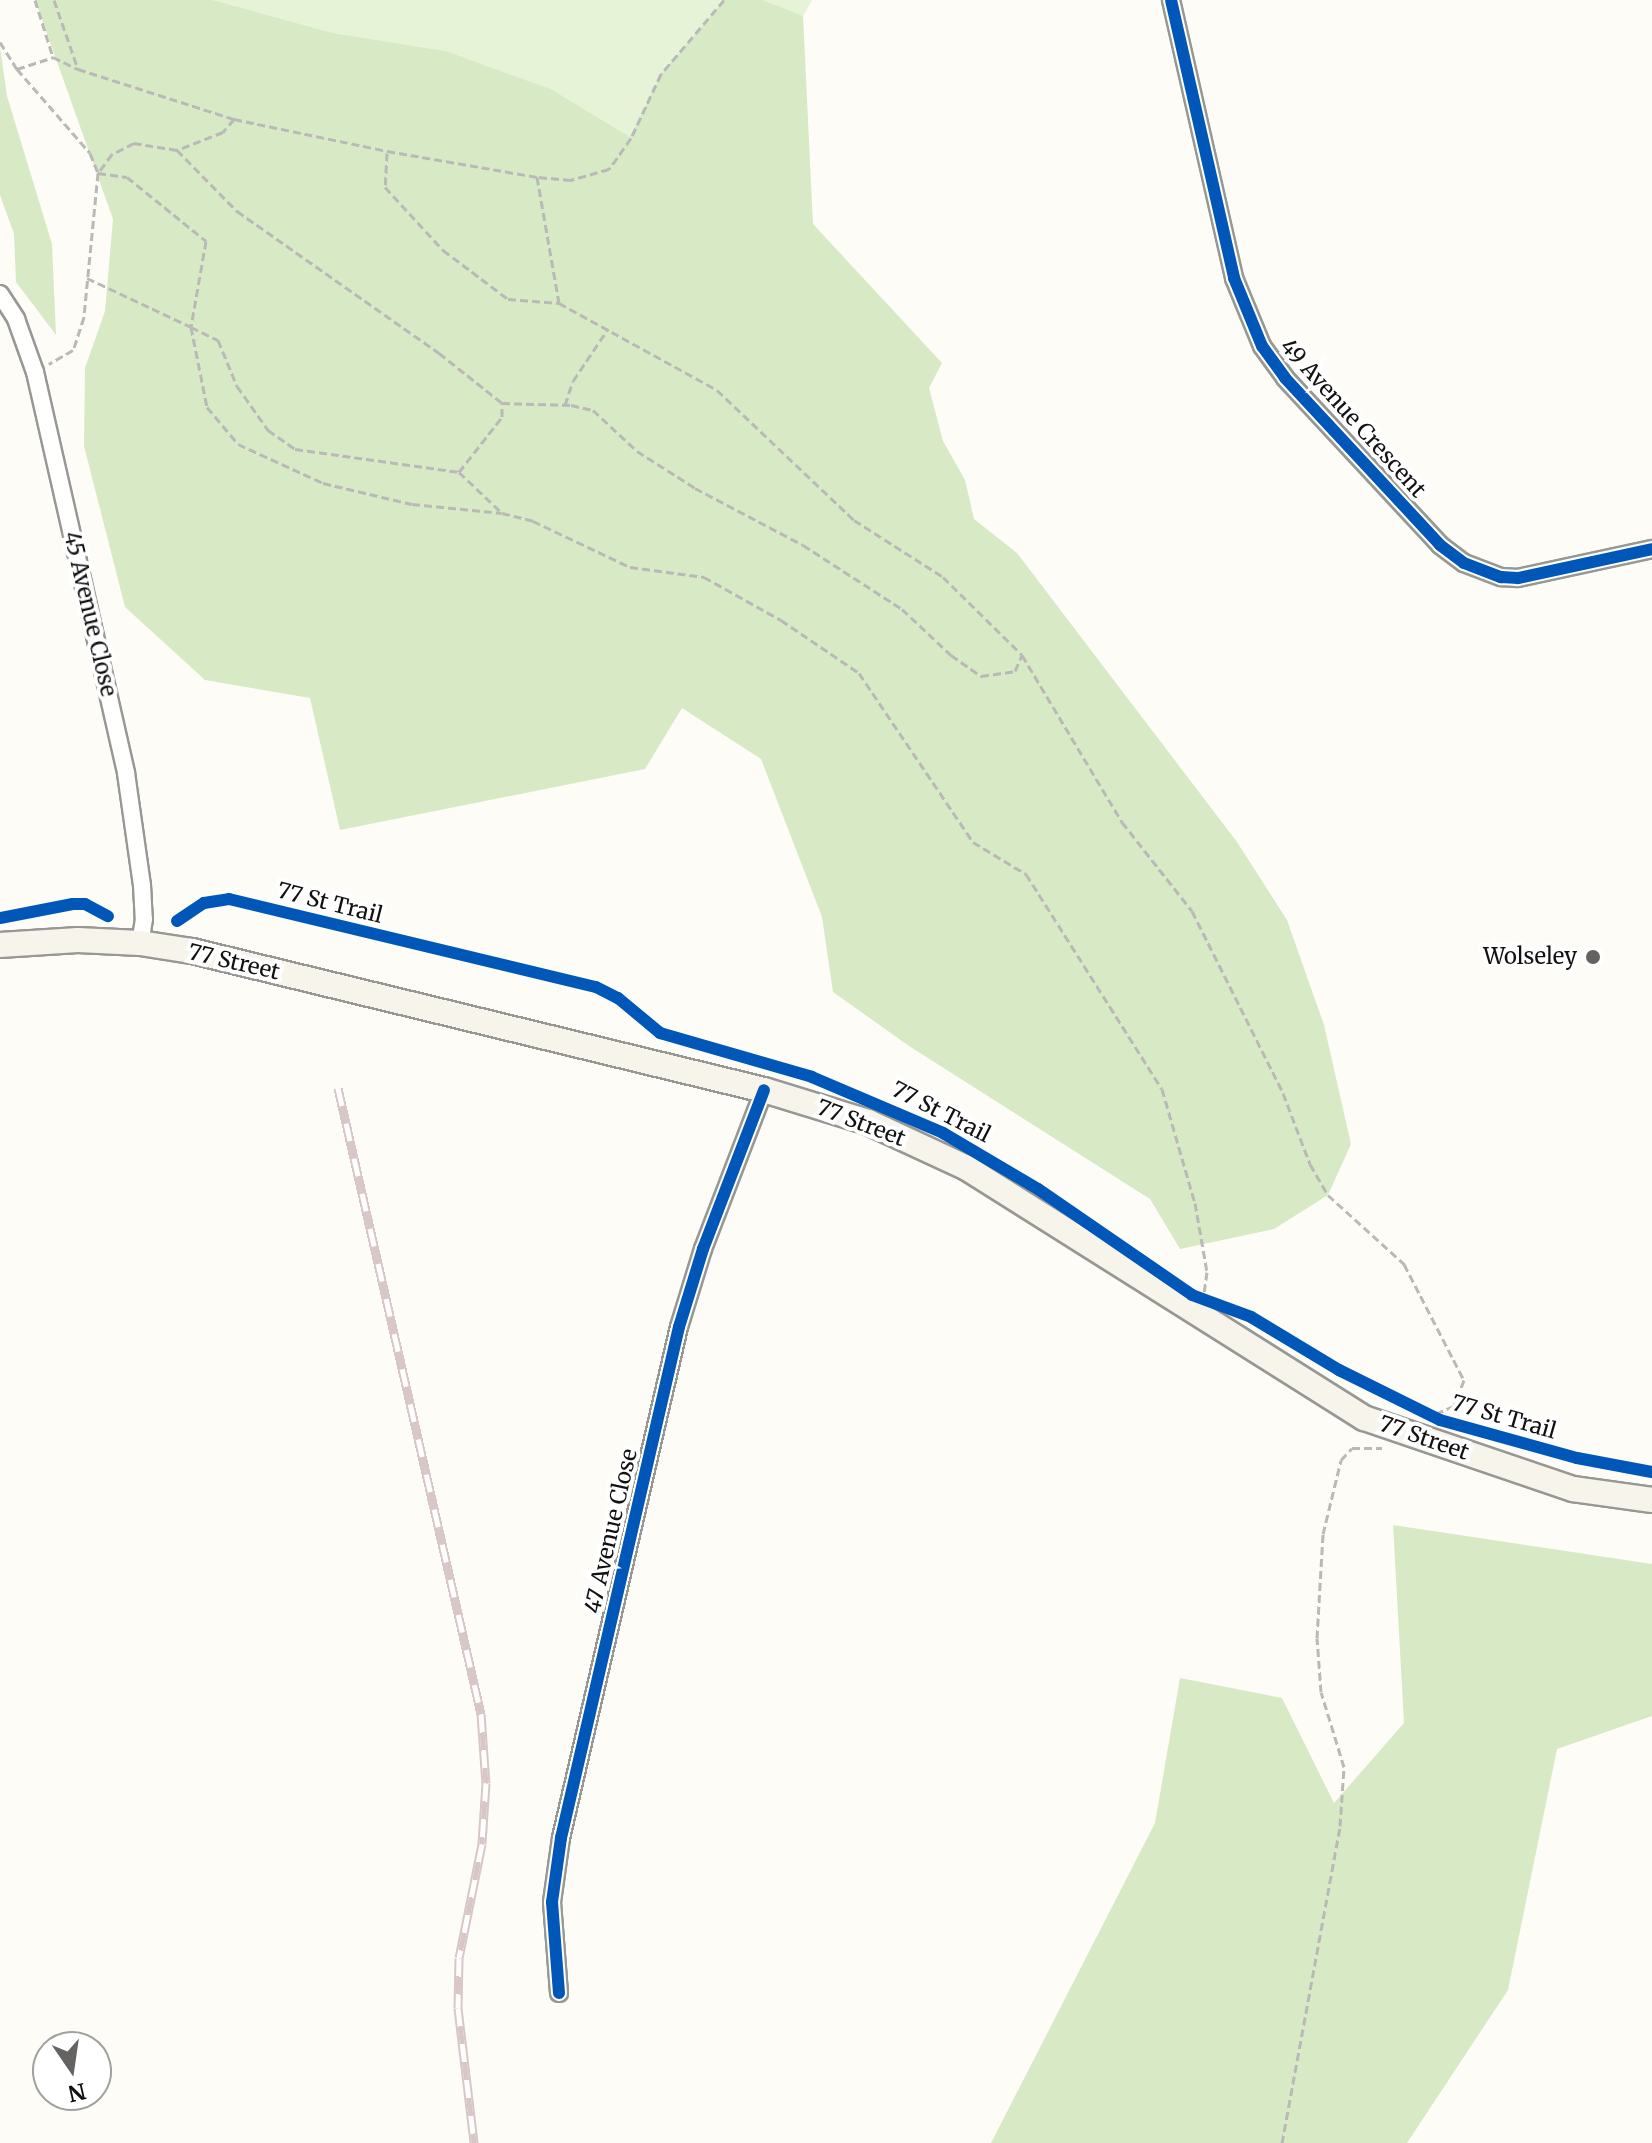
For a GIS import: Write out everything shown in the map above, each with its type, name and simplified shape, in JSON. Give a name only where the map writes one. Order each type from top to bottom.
[{"type":"main road","name":"77 Street","points":[[0,945],[66,940],[140,943],[253,965],[764,1090],[868,1122],[967,1168],[1364,1418],[1573,1489],[1652,1500]]},
{"type":"street","name":"49 Avenue Crescent","points":[[1171,0],[1234,278],[1262,346],[1285,378],[1440,545],[1464,563],[1501,577],[1518,578],[1652,549]]},
{"type":"street","name":"45 Avenue Close","points":[[0,294],[16,319],[35,372],[133,809],[144,919],[140,943]]},
{"type":"street","name":"47 Avenue Close","points":[[559,1993],[552,1902],[561,1838],[679,1327],[703,1249],[764,1090]]},
{"type":"path","points":[[35,0],[53,57]]},
{"type":"path","points":[[54,0],[78,69]]},
{"type":"path","points":[[17,69],[53,57],[78,69],[234,119],[387,151],[571,180],[609,169],[631,138],[661,74],[724,0]]},
{"type":"path","points":[[0,42],[17,69],[90,153],[98,173],[84,317],[73,350],[35,372]]},
{"type":"path","points":[[98,173],[112,154],[134,143],[177,150],[223,132],[234,119]]},
{"type":"path","points":[[177,150],[237,211],[439,353],[502,403],[565,405],[593,410],[637,451],[695,488],[828,561],[902,609],[951,655],[981,676],[1015,671],[1022,655]]},
{"type":"path","points":[[387,151],[385,187],[443,250],[508,299],[559,303],[717,390],[854,520],[943,577],[1022,655],[1122,822],[1192,911],[1255,1035],[1310,1164],[1328,1195],[1404,1264],[1464,1380],[1454,1406],[1401,1430],[1394,1448],[1352,1448],[1341,1460],[1323,1534],[1317,1638],[1321,1692],[1344,1767],[1340,1826],[1282,2143]]},
{"type":"path","points":[[98,173],[127,177],[206,241],[191,327],[207,407],[238,444],[323,483],[412,504],[502,513],[533,521],[630,567],[704,577],[781,620],[859,673],[973,842],[1026,874],[1162,1089],[1195,1203],[1207,1272],[1198,1298],[1217,1305]]},
{"type":"path","points":[[537,177],[559,303]]},
{"type":"path","points":[[87,278],[218,340],[237,386],[268,430],[295,449],[459,472],[502,513]]},
{"type":"path","points":[[565,405],[573,381],[609,329]]},
{"type":"path","points":[[459,472],[502,417],[502,403]]},
{"type":"green space","points":[[35,0],[213,0],[333,33],[446,51],[551,89],[630,137],[661,74],[724,0],[763,0],[803,16],[813,224],[942,363],[929,388],[943,441],[965,480],[974,519],[1017,553],[1237,842],[1287,920],[1324,1025],[1351,1144],[1328,1195],[1274,1229],[1180,1249],[1150,1199],[909,1046],[833,992],[822,917],[761,759],[682,708],[645,769],[340,830],[310,698],[205,680],[125,607],[84,446],[85,368],[105,311],[113,219]]},
{"type":"green space","points":[[213,0],[724,0],[661,74],[631,138],[551,89],[446,51],[333,33]]},
{"type":"green space","points":[[763,0],[812,0],[803,16]]},
{"type":"green space","points":[[0,47],[7,96],[52,244],[56,335],[16,282],[14,234],[0,195]]},
{"type":"green space","points":[[1393,1525],[1652,1564],[1652,1716],[1557,1749],[1508,1990],[1407,2143],[991,2143],[1155,1823],[1180,1678],[1282,1698],[1334,1803],[1404,1723]]},
{"type":"railway","points":[[338,1088],[481,1714],[486,1783],[482,1844],[459,1958],[458,2008],[474,2143]]},
{"type":"cycle path","points":[[1171,0],[1234,278],[1262,346],[1285,378],[1440,545],[1464,563],[1501,577],[1518,578],[1652,549]]},
{"type":"cycle path","name":"77 St Trail","points":[[177,921],[204,903],[229,899],[596,987],[618,998],[660,1033],[812,1077],[943,1133],[1038,1189],[1192,1295],[1251,1317],[1339,1370],[1440,1420],[1577,1458],[1652,1472]]},
{"type":"cycle path","points":[[0,918],[73,904],[85,904],[108,916]]},
{"type":"cycle path","points":[[559,1993],[552,1902],[561,1838],[679,1327],[703,1249],[764,1090]]},
{"type":"place","name":"Wolseley","points":[[1593,957]]}]
